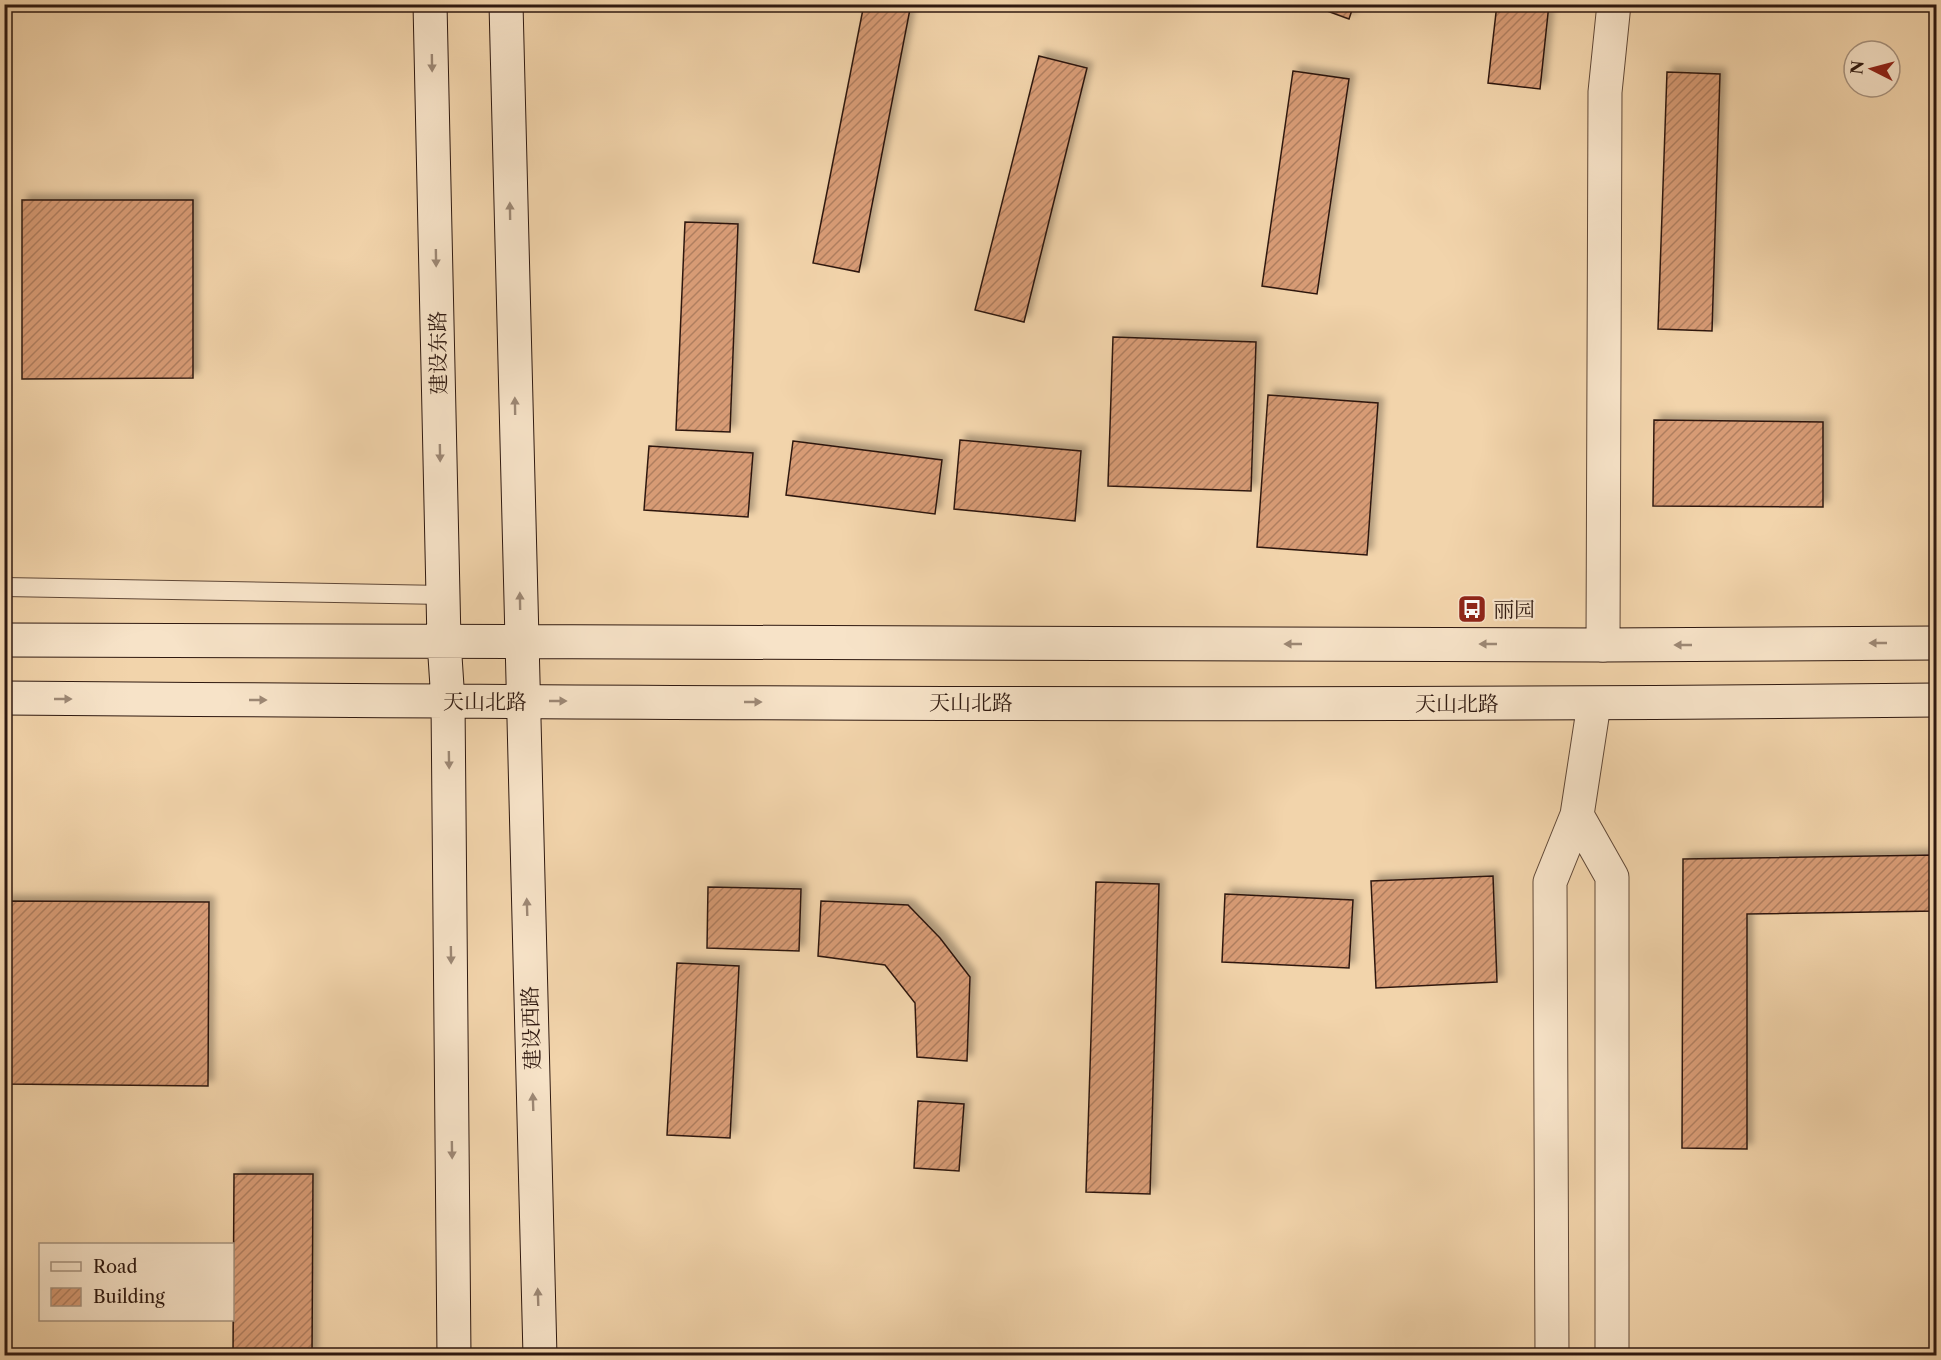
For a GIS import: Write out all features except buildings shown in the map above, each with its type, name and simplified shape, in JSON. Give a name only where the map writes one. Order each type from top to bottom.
[{"type":"main road","name":"建设东路","points":[[430,4],[444,641],[448,702]]},
{"type":"main road","points":[[506,4],[522,701]]},
{"type":"main road","points":[[1603,645],[1605,92],[1614,4]]},
{"type":"main road","points":[[4,640],[1603,645],[1936,643]]},
{"type":"main road","name":"天山北路","points":[[4,698],[448,702],[1594,704],[1936,700]]},
{"type":"main road","name":"建设西路","points":[[522,701],[540,1356]]},
{"type":"main road","points":[[448,702],[454,1356]]},
{"type":"main road","points":[[1552,1356],[1550,882],[1577,815],[1594,704]]},
{"type":"main road","points":[[1577,815],[1612,877],[1612,1356]]},
{"type":"lane","points":[[4,587],[443,595]]},
{"type":"place","name":"丽园","points":[[1472,609]]}]
